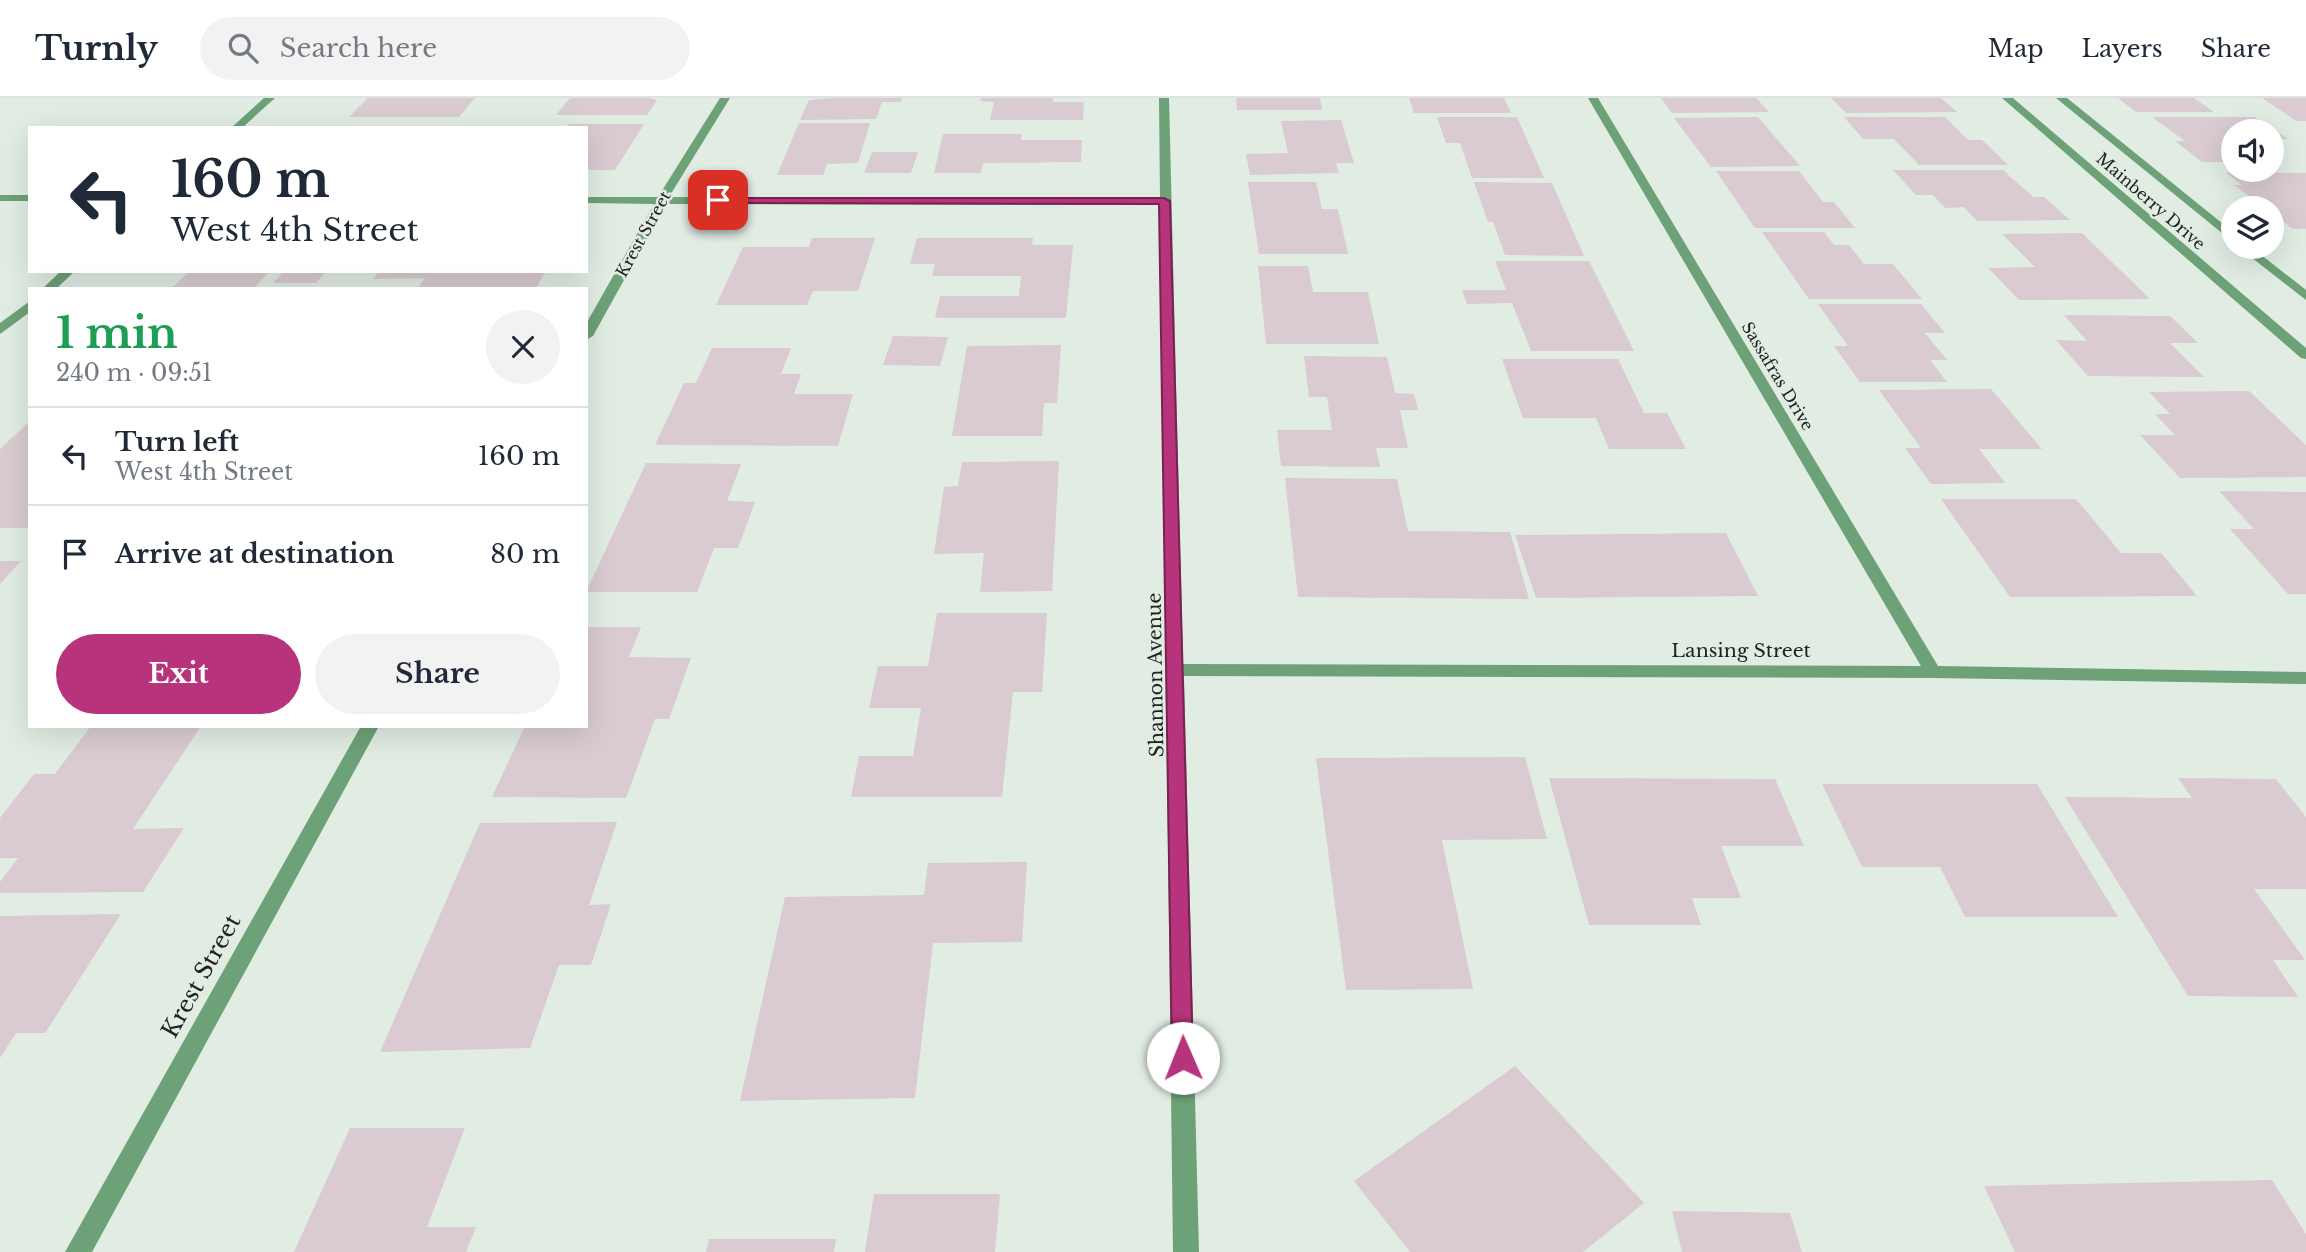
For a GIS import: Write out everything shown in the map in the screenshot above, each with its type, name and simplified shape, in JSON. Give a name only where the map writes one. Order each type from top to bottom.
[{"type":"street","points":[[238,126],[270,98]]},
{"type":"street","name":"Krest Street","points":[[588,332],[662,200],[725,98]]},
{"type":"street","name":"Shannon Avenue","points":[[1164,98],[1186,1252]]},
{"type":"street","name":"Sassafras Drive","points":[[1593,98],[1933,672]]},
{"type":"street","name":"Mainberry Drive","points":[[2007,98],[2306,355]]},
{"type":"street","name":"Mainberry Drive","points":[[2061,98],[2221,228]]},
{"type":"street","points":[[0,198],[28,198]]},
{"type":"street","points":[[588,200],[1164,201]]},
{"type":"street","points":[[2259,259],[2306,296]]},
{"type":"street","points":[[50,287],[67,273]]},
{"type":"street","points":[[0,330],[28,307]]},
{"type":"street","name":"Lansing Street","points":[[1176,670],[1933,672],[2306,678]]},
{"type":"street","name":"Krest Street","points":[[78,1252],[369,728]]},
{"type":"building","points":[[368,98],[475,98],[459,117],[349,117]]},
{"type":"building","points":[[570,98],[657,100],[647,115],[556,115]]},
{"type":"building","points":[[902,98],[901,102],[882,102],[876,119],[800,120],[809,100]]},
{"type":"building","points":[[981,98],[1053,98],[1053,102],[1084,102],[1083,120],[990,120],[994,102],[980,101]]},
{"type":"building","points":[[1236,98],[1320,98],[1322,110],[1237,110]]},
{"type":"building","points":[[1409,98],[1504,98],[1511,113],[1414,113]]},
{"type":"building","points":[[1661,98],[1756,98],[1769,112],[1672,113]]},
{"type":"building","points":[[1831,98],[1941,98],[1957,112],[1846,113]]},
{"type":"building","points":[[2118,98],[2194,98],[2214,112],[2136,112]]},
{"type":"building","points":[[2262,98],[2306,98],[2306,121],[2296,121]]},
{"type":"building","points":[[1437,117],[1517,117],[1544,178],[1472,178],[1460,143],[1446,143]]},
{"type":"building","points":[[1758,117],[1800,166],[1711,167],[1674,118]]},
{"type":"building","points":[[1844,117],[1945,117],[1968,140],[1982,140],[2008,165],[1919,165],[1894,139],[1863,139]]},
{"type":"building","points":[[2152,117],[2258,119],[2221,119],[2221,162],[2202,162],[2175,141],[2185,141]]},
{"type":"building","points":[[1341,120],[1354,163],[1336,163],[1339,173],[1250,175],[1246,154],[1288,153],[1281,121]]},
{"type":"building","points":[[799,123],[870,123],[858,163],[827,164],[823,175],[777,175]]},
{"type":"building","points":[[644,124],[615,170],[588,170],[588,126],[568,126]]},
{"type":"building","points":[[943,134],[1022,134],[1021,140],[1082,140],[1081,162],[983,163],[981,173],[934,173]]},
{"type":"building","points":[[872,152],[918,152],[911,173],[864,173]]},
{"type":"building","points":[[1893,170],[2003,170],[2033,197],[2044,197],[2070,220],[1977,221],[1964,207],[1945,208],[1933,195],[1916,195]]},
{"type":"building","points":[[1716,171],[1799,171],[1823,202],[1834,202],[1855,228],[1755,228]]},
{"type":"building","points":[[2284,173],[2306,173],[2306,229],[2293,229],[2284,222],[2284,196],[2249,196],[2234,185],[2242,185],[2238,182],[2284,182]]},
{"type":"building","points":[[1248,182],[1316,182],[1322,209],[1338,209],[1348,254],[1259,254]]},
{"type":"building","points":[[1474,182],[1552,183],[1584,256],[1505,255],[1493,222],[1488,222]]},
{"type":"building","points":[[1762,232],[1824,232],[1834,245],[1849,245],[1864,264],[1893,264],[1922,299],[1809,299]]},
{"type":"building","points":[[2082,233],[2150,299],[2019,300],[1988,268],[2035,267],[2002,234]]},
{"type":"building","points":[[812,238],[875,238],[858,291],[813,291],[807,305],[716,305],[743,247],[809,247]]},
{"type":"building","points":[[917,238],[1033,238],[1032,245],[1073,245],[1066,318],[935,318],[940,296],[1019,296],[1021,276],[932,276],[935,264],[910,264]]},
{"type":"building","points":[[1495,261],[1589,261],[1634,351],[1531,351],[1512,303],[1467,304],[1462,290],[1506,290]]},
{"type":"building","points":[[1258,266],[1308,266],[1313,292],[1368,292],[1379,344],[1266,344]]},
{"type":"building","points":[[188,273],[268,273],[255,287],[173,287]]},
{"type":"building","points":[[282,273],[324,273],[316,283],[273,283]]},
{"type":"building","points":[[378,273],[545,273],[537,287],[418,287],[425,278],[373,279]]},
{"type":"building","points":[[1818,304],[1921,304],[1945,333],[1925,333],[1947,360],[1930,360],[1947,382],[1860,382],[1834,346],[1848,346]]},
{"type":"building","points":[[2064,315],[2170,316],[2198,343],[2170,343],[2204,377],[2088,376],[2056,340],[2087,341]]},
{"type":"building","points":[[893,336],[948,337],[940,366],[883,365]]},
{"type":"building","points":[[1061,345],[1057,403],[1044,403],[1042,436],[952,436],[967,346]]},
{"type":"building","points":[[712,348],[791,348],[781,374],[801,374],[794,394],[853,394],[838,446],[655,445],[684,383],[696,383]]},
{"type":"building","points":[[1304,356],[1387,357],[1395,393],[1414,394],[1418,410],[1400,410],[1408,448],[1376,448],[1380,467],[1281,466],[1277,430],[1332,430],[1327,397],[1309,397]]},
{"type":"building","points":[[1502,359],[1618,359],[1644,413],[1667,413],[1686,449],[1609,449],[1596,418],[1523,418]]},
{"type":"building","points":[[1991,389],[2042,449],[1979,449],[2005,483],[1931,484],[1905,448],[1921,448],[1879,390]]},
{"type":"building","points":[[2249,391],[2306,445],[2306,477],[2180,478],[2140,435],[2175,435],[2155,414],[2170,414],[2149,392]]},
{"type":"building","points":[[28,423],[28,528],[0,528],[0,449]]},
{"type":"building","points":[[1059,461],[1052,591],[980,592],[984,553],[934,554],[944,487],[958,486],[962,462]]},
{"type":"building","points":[[646,463],[741,464],[727,501],[755,502],[738,548],[714,548],[697,592],[588,592]]},
{"type":"building","points":[[1285,478],[1397,479],[1408,531],[1510,532],[1529,599],[1298,597]]},
{"type":"building","points":[[2219,491],[2306,492],[2306,594],[2288,594],[2230,529],[2254,529]]},
{"type":"building","points":[[1941,499],[2076,499],[2121,553],[2161,553],[2197,596],[2010,597]]},
{"type":"building","points":[[1726,533],[1758,596],[1536,598],[1515,535]]},
{"type":"building","points":[[0,561],[21,561],[0,584]]},
{"type":"building","points":[[937,613],[1047,613],[1042,692],[1013,692],[1002,797],[851,797],[859,756],[913,756],[921,708],[869,708],[878,666],[928,666]]},
{"type":"building","points":[[588,627],[641,627],[629,657],[691,658],[669,719],[655,719],[626,798],[492,797],[524,728],[588,728]]},
{"type":"building","points":[[90,728],[200,728],[133,829],[184,828],[143,892],[0,893],[0,882],[18,858],[0,858],[0,818],[34,774],[55,774]]},
{"type":"building","points":[[1525,757],[1547,839],[1442,840],[1473,989],[1346,990],[1316,758]]},
{"type":"building","points":[[1549,778],[1775,779],[1804,846],[1721,846],[1741,898],[1692,898],[1701,925],[1589,925]]},
{"type":"building","points":[[2178,778],[2276,779],[2306,817],[2306,889],[2254,889],[2305,960],[2273,960],[2298,997],[2188,996],[2065,797],[2192,798]]},
{"type":"building","points":[[1822,784],[2037,784],[2118,917],[1965,917],[1940,867],[1862,867]]},
{"type":"building","points":[[617,822],[589,905],[611,904],[591,965],[559,965],[530,1048],[380,1052],[480,823]]},
{"type":"building","points":[[1027,862],[1022,942],[933,943],[915,1098],[740,1101],[785,897],[924,895],[928,863]]},
{"type":"building","points":[[121,914],[45,1033],[16,1033],[0,1058],[0,916]]},
{"type":"building","points":[[1515,1066],[1644,1203],[1583,1252],[1410,1252],[1354,1181]]},
{"type":"building","points":[[350,1128],[465,1128],[427,1227],[476,1227],[466,1252],[294,1252]]},
{"type":"building","points":[[2272,1180],[2306,1234],[2306,1252],[2015,1252],[1984,1186]]},
{"type":"building","points":[[874,1194],[1000,1194],[995,1252],[865,1252]]},
{"type":"building","points":[[1672,1211],[1790,1213],[1802,1252],[1682,1252]]},
{"type":"building","points":[[709,1239],[836,1239],[834,1252],[706,1252]]},
{"type":"route","points":[[718,200],[1164,201],[1183,1058]]}]
